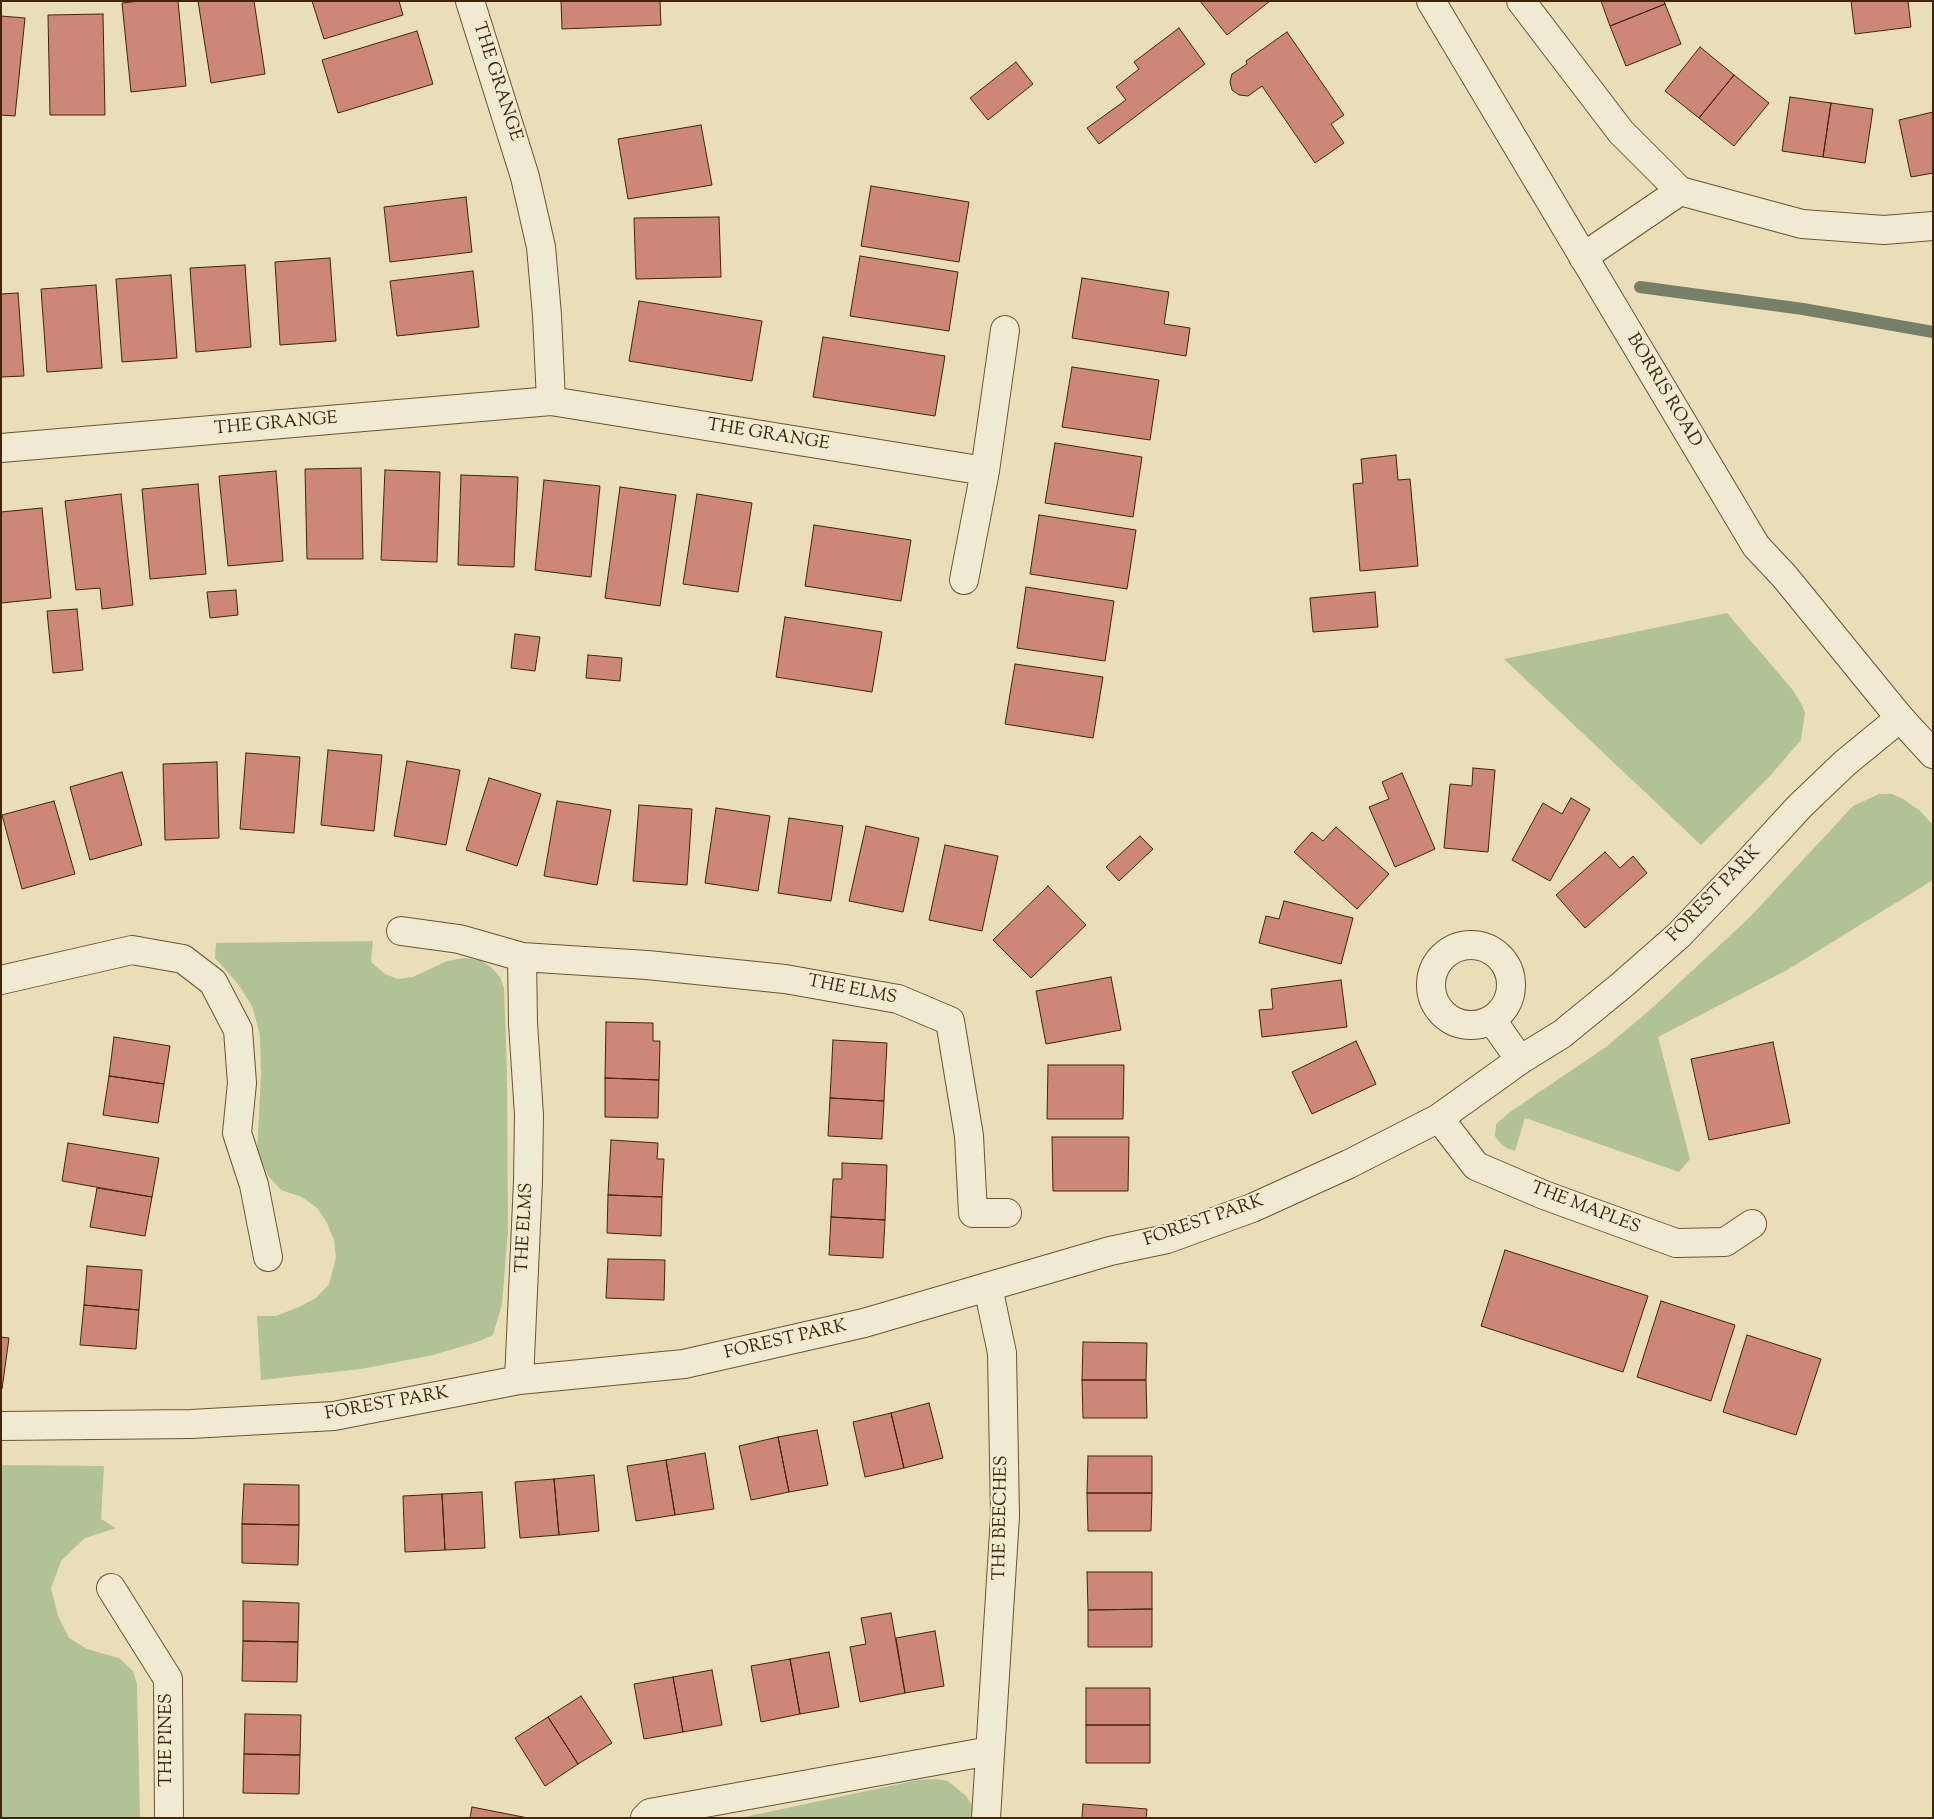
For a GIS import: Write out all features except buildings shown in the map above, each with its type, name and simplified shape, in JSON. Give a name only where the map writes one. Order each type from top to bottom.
[{"type":"street","name":"THE GRANGE","points":[[470,1],[525,177],[541,247],[547,315],[551,401]]},
{"type":"street","name":"BORRIS ROAD","points":[[1431,1],[1756,546],[1785,577],[1900,718],[1933,754]]},
{"type":"street","points":[[1521,1],[1621,132],[1680,191],[1802,224],[1884,230],[1933,226]]},
{"type":"street","points":[[1584,257],[1680,191]]},
{"type":"street","points":[[964,580],[985,471],[1005,330]]},
{"type":"street","name":"THE GRANGE","points":[[1,448],[551,401],[985,471]]},
{"type":"street","name":"FOREST PARK","points":[[1,1426],[191,1424],[334,1416],[519,1380],[684,1364],[864,1323],[988,1288],[1042,1270],[1166,1238],[1252,1208],[1350,1164],[1439,1118],[1520,1060],[1562,1034],[1679,935],[1800,806],[1845,763],[1900,718]]},
{"type":"street","name":"THE ELMS","points":[[401,931],[459,938],[522,956],[647,965],[785,979],[898,999],[950,1022],[969,1136],[973,1213],[1007,1213]]},
{"type":"street","points":[[1,980],[132,950],[183,960],[214,982],[238,1030],[242,1083],[237,1133],[254,1186],[268,1257]]},
{"type":"street","name":"THE ELMS","points":[[519,1380],[529,1143],[523,1023],[522,956]]},
{"type":"street","points":[[1492,1020],[1520,1060]]},
{"type":"street","name":"THE MAPLES","points":[[1439,1118],[1476,1166],[1544,1195],[1676,1243],[1726,1242],[1752,1224]]},
{"type":"street","name":"THE BEECHES","points":[[986,1818],[1005,1516],[1002,1353],[988,1288]]},
{"type":"street","name":"THE PINES","points":[[111,1588],[168,1679],[169,1818]]},
{"type":"street","points":[[645,1818],[650,1813],[990,1750]]},
{"type":"green space","points":[[1727,613],[1792,689],[1805,713],[1801,740],[1768,778],[1701,845],[1504,659]]},
{"type":"green space","points":[[1879,794],[1892,794],[1903,799],[1919,810],[1933,825],[1933,880],[1787,970],[1658,1037],[1690,1159],[1679,1172],[1525,1118],[1515,1151],[1500,1143],[1495,1136],[1496,1124],[1510,1112],[1606,1047],[1651,1009],[1749,918],[1853,806]]},
{"type":"green space","points":[[373,941],[371,962],[385,974],[398,979],[413,977],[447,961],[465,958],[480,960],[491,967],[500,977],[504,988],[507,1073],[508,1231],[502,1304],[493,1335],[477,1342],[433,1355],[361,1369],[261,1380],[257,1316],[276,1316],[316,1298],[329,1284],[336,1258],[334,1240],[326,1221],[317,1208],[302,1197],[281,1190],[269,1177],[257,1154],[261,1075],[260,1035],[252,1006],[238,984],[215,958],[216,943]]},
{"type":"green space","points":[[1,1465],[104,1466],[101,1519],[116,1528],[85,1538],[61,1561],[51,1588],[58,1616],[69,1638],[87,1649],[119,1658],[133,1671],[137,1684],[140,1818],[1,1818]]},
{"type":"green space","points":[[936,1779],[948,1781],[966,1796],[972,1805],[971,1818],[740,1818],[918,1780]]},
{"type":"waterway","points":[[1640,287],[1803,309],[1933,332]]}]
